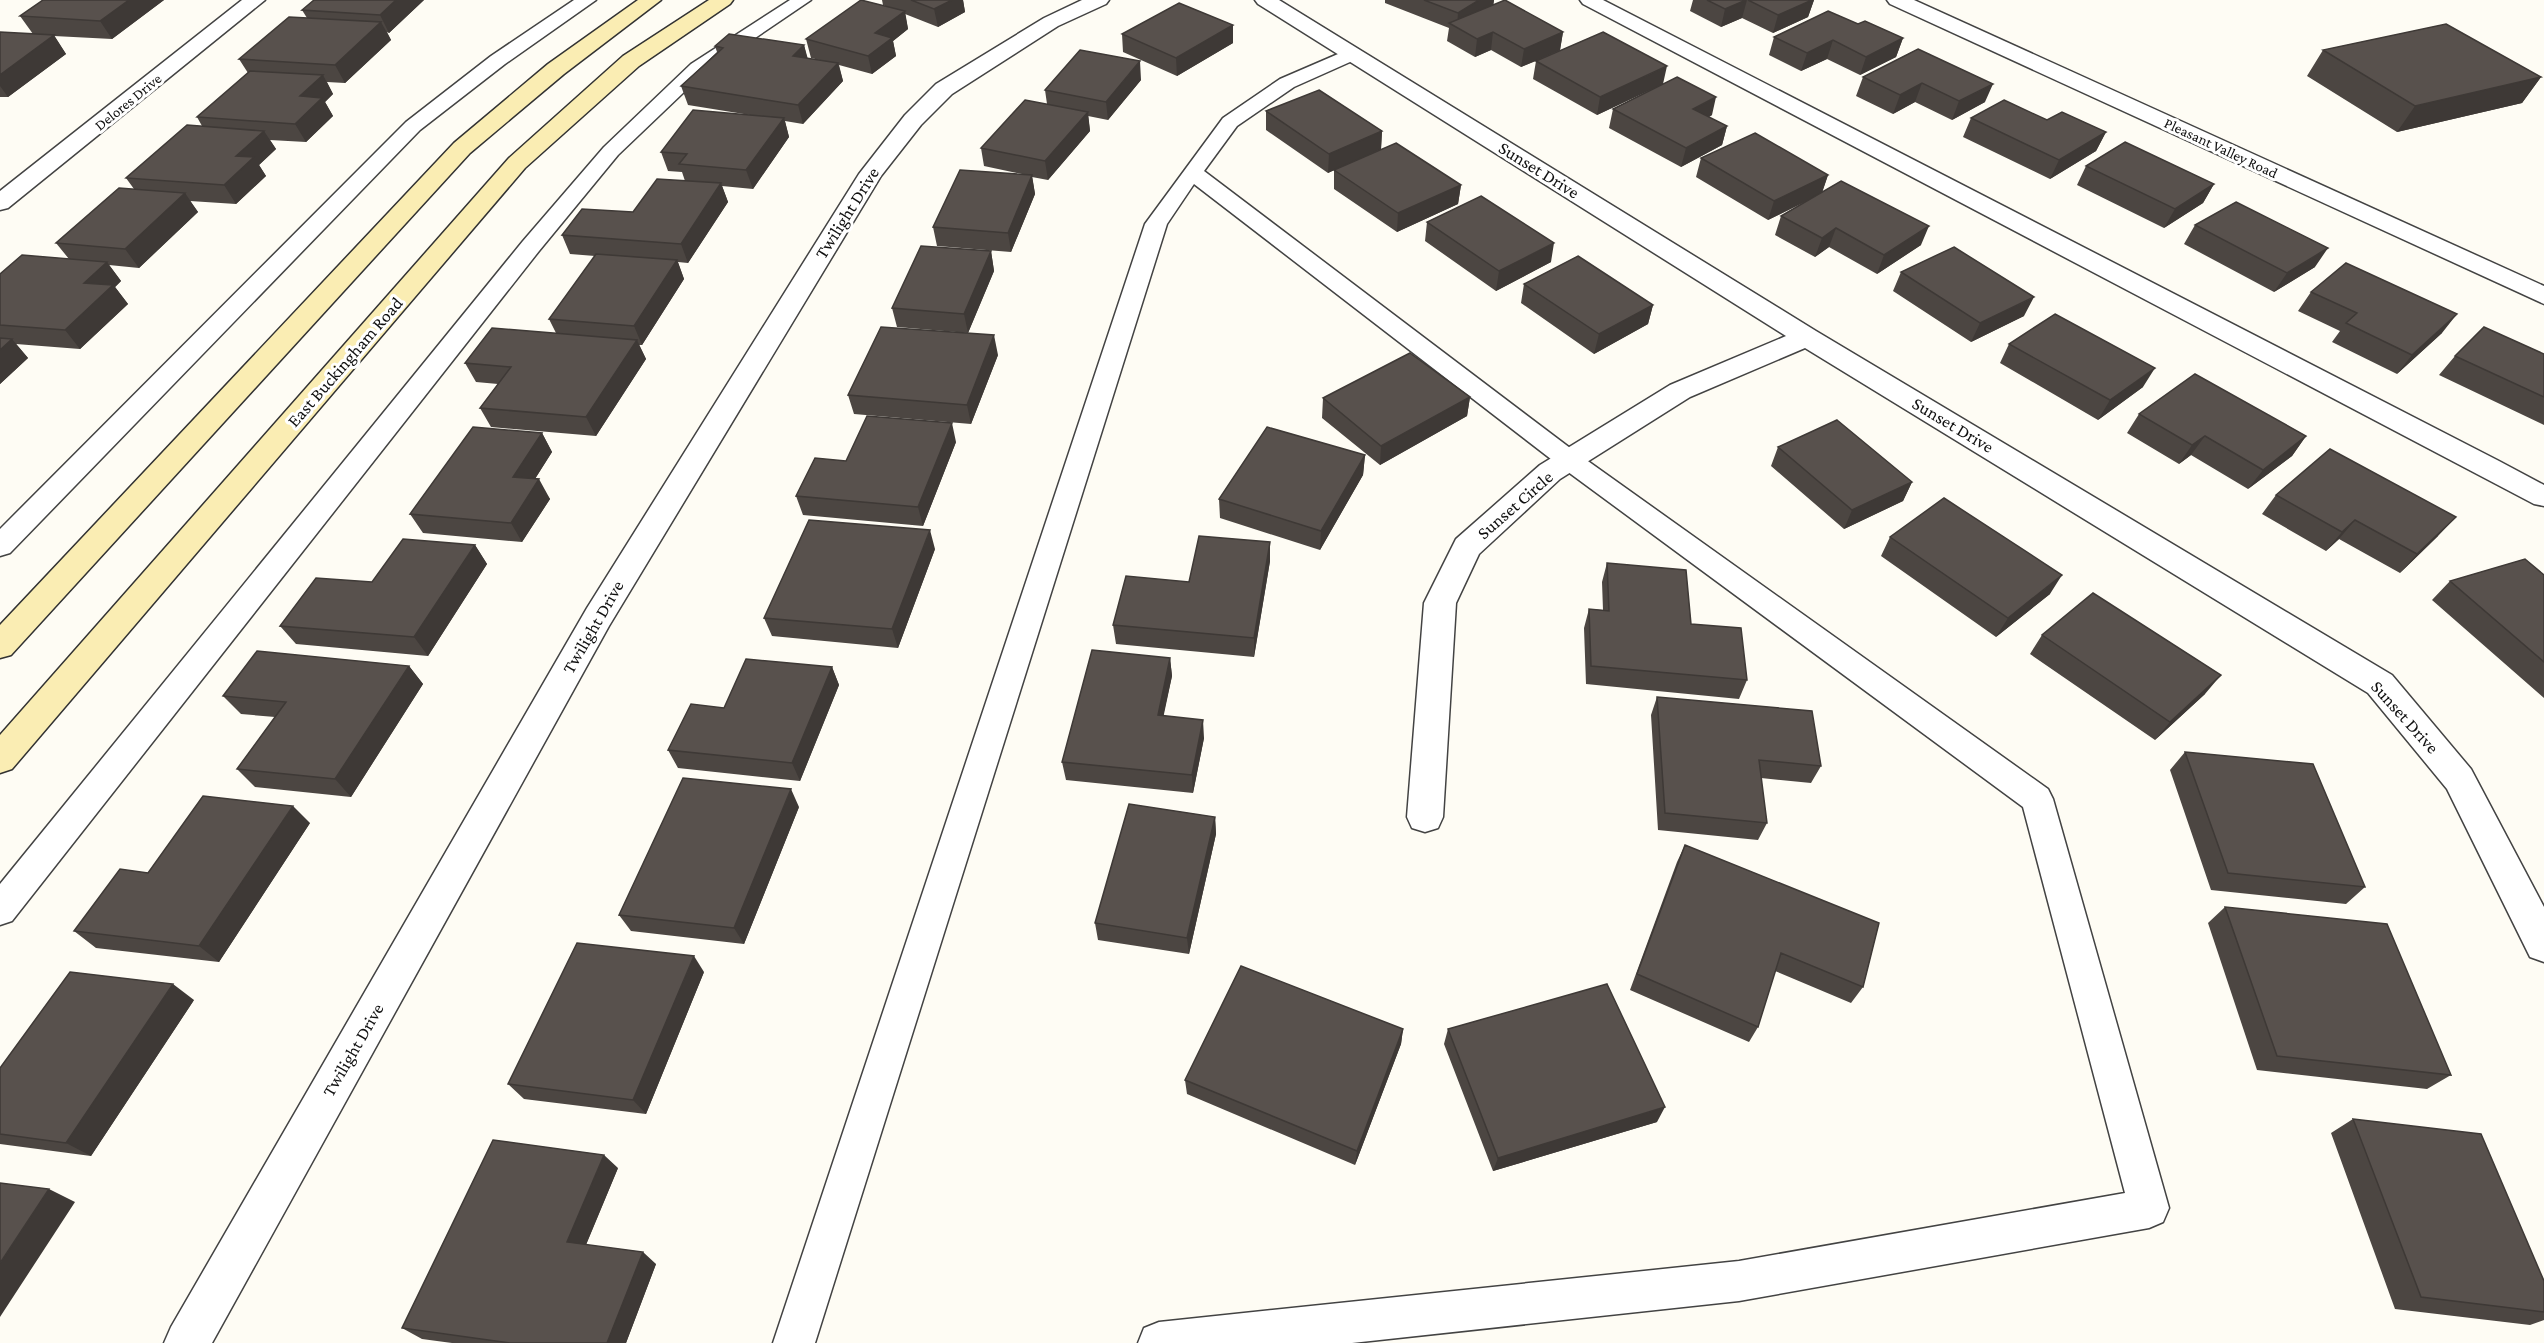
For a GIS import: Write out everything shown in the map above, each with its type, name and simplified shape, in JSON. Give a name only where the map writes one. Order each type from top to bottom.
[{"type":"main road","points":[[0,646],[462,148],[556,69],[651,0]]},
{"type":"main road","name":"East Buckingham Road","points":[[0,759],[518,163],[631,61],[723,0]]},
{"type":"street","name":"Delores Drive","points":[[0,203],[255,0]]},
{"type":"street","name":"Twilight Drive","points":[[187,1343],[598,617],[871,174],[913,120],[944,89],[1051,22],[1099,0]]},
{"type":"street","name":"Sunset Drive","points":[[1265,0],[1808,337],[2380,684],[2459,779],[2544,945]]},
{"type":"street","name":"Pleasant Valley Road","points":[[1897,0],[2544,296]]},
{"type":"street","name":"Sunset Circle","points":[[1425,816],[1440,603],[1467,547],[1550,472],[1680,391],[1808,337]]},
{"type":"lane","points":[[0,546],[413,126],[471,78],[531,35],[587,0]]},
{"type":"lane","points":[[0,910],[531,246],[611,151],[698,68],[802,0]]},
{"type":"lane","points":[[1589,0],[2490,466],[2544,497]]},
{"type":"lane","points":[[794,1343],[1156,224],[1230,122],[1287,83],[1352,54]]},
{"type":"lane","points":[[1159,1343],[1739,1281],[2149,1208],[2037,798],[1569,460],[1192,172]]},
{"type":"building","points":[[43,0],[129,0],[100,21],[20,16]]},
{"type":"building","points":[[314,0],[396,0],[380,15],[302,10]]},
{"type":"building","points":[[861,0],[905,11],[875,33],[892,38],[868,56],[806,39]]},
{"type":"building","points":[[911,0],[952,0],[934,9]]},
{"type":"building","points":[[1424,0],[1479,0],[1458,13]]},
{"type":"building","points":[[1505,0],[1563,32],[1524,49],[1493,32],[1477,39],[1449,23]]},
{"type":"building","points":[[1707,0],[1746,0],[1725,9]]},
{"type":"building","points":[[1748,0],[1812,0],[1778,15]]},
{"type":"building","points":[[1179,3],[1233,25],[1176,58],[1122,34]]},
{"type":"building","points":[[1828,11],[1858,24],[1865,21],[1903,38],[1866,57],[1833,40],[1807,53],[1774,37]]},
{"type":"building","points":[[289,17],[381,22],[335,65],[239,59]]},
{"type":"building","points":[[2446,24],[2541,77],[2415,106],[2323,50]]},
{"type":"building","points":[[0,32],[54,35],[0,75]]},
{"type":"building","points":[[1603,32],[1667,66],[1600,97],[1536,61]]},
{"type":"building","points":[[729,34],[804,45],[793,56],[838,63],[798,105],[681,86],[723,48],[715,46]]},
{"type":"building","points":[[1918,49],[1993,84],[1959,101],[1922,83],[1900,95],[1863,77]]},
{"type":"building","points":[[1080,50],[1140,61],[1106,102],[1045,90]]},
{"type":"building","points":[[250,71],[323,75],[300,96],[322,98],[295,124],[197,117]]},
{"type":"building","points":[[1677,77],[1716,97],[1693,109],[1727,126],[1686,148],[1613,109]]},
{"type":"building","points":[[1319,90],[1382,131],[1329,154],[1266,111]]},
{"type":"building","points":[[1025,100],[1088,112],[1045,161],[981,148]]},
{"type":"building","points":[[2004,100],[2047,120],[2062,112],[2106,132],[2059,160],[1971,118]]},
{"type":"building","points":[[693,110],[784,118],[746,170],[679,164],[687,154],[661,152]]},
{"type":"building","points":[[187,125],[264,131],[236,156],[254,157],[224,185],[126,178]]},
{"type":"building","points":[[1755,133],[1828,175],[1774,201],[1701,158]]},
{"type":"building","points":[[2125,142],[2214,184],[2175,209],[2086,166]]},
{"type":"building","points":[[1396,143],[1461,185],[1398,213],[1334,170]]},
{"type":"building","points":[[960,170],[1032,175],[1008,233],[933,227]]},
{"type":"building","points":[[657,179],[721,183],[681,244],[562,235],[582,209],[633,212]]},
{"type":"building","points":[[1841,181],[1929,226],[1884,255],[1836,228],[1822,238],[1781,216]]},
{"type":"building","points":[[119,188],[185,193],[125,249],[56,243]]},
{"type":"building","points":[[1481,196],[1554,243],[1499,271],[1427,222]]},
{"type":"building","points":[[2236,202],[2328,248],[2287,273],[2195,225]]},
{"type":"building","points":[[921,246],[991,251],[964,314],[892,308]]},
{"type":"building","points":[[1954,247],[2034,297],[1980,323],[1901,272]]},
{"type":"building","points":[[596,254],[677,260],[634,326],[549,319]]},
{"type":"building","points":[[22,255],[107,262],[84,283],[113,285],[65,330],[0,325],[0,274]]},
{"type":"building","points":[[1578,256],[1653,305],[1599,334],[1524,284]]},
{"type":"building","points":[[2346,263],[2457,314],[2412,355],[2346,323],[2357,313],[2311,292]]},
{"type":"building","points":[[2055,314],[2155,368],[2110,400],[2009,344]]},
{"type":"building","points":[[881,327],[994,335],[967,405],[848,395]]},
{"type":"building","points":[[2484,327],[2544,354],[2544,397],[2455,356]]},
{"type":"building","points":[[492,328],[637,340],[586,417],[480,408],[511,367],[465,363]]},
{"type":"building","points":[[0,338],[12,339],[0,350]]},
{"type":"building","points":[[1410,353],[1470,397],[1381,446],[1323,398]]},
{"type":"building","points":[[2195,374],[2306,436],[2263,470],[2205,436],[2192,445],[2139,414]]},
{"type":"building","points":[[867,416],[952,423],[918,507],[796,496],[815,458],[846,461]]},
{"type":"building","points":[[1837,420],[1912,482],[1852,510],[1778,447]]},
{"type":"building","points":[[473,427],[542,433],[513,477],[539,479],[511,523],[410,514]]},
{"type":"building","points":[[1267,427],[1365,455],[1321,531],[1219,499]]},
{"type":"building","points":[[2330,449],[2456,517],[2417,554],[2355,520],[2342,532],[2276,495]]},
{"type":"building","points":[[1944,498],[2062,575],[2008,618],[1890,537]]},
{"type":"building","points":[[809,520],[930,530],[892,629],[764,618]]},
{"type":"building","points":[[1199,536],[1270,542],[1254,638],[1113,625],[1126,576],[1189,582]]},
{"type":"building","points":[[403,539],[475,545],[414,637],[280,626],[316,578],[372,582]]},
{"type":"building","points":[[2525,559],[2544,575],[2544,662],[2450,581]]},
{"type":"building","points":[[1607,563],[1686,570],[1691,624],[1741,628],[1747,680],[1591,666],[1589,609],[1609,611]]},
{"type":"building","points":[[2093,593],[2221,675],[2170,722],[2042,635]]},
{"type":"building","points":[[1092,650],[1170,658],[1158,715],[1203,720],[1192,775],[1062,762]]},
{"type":"building","points":[[257,651],[409,666],[335,779],[237,769],[286,702],[223,696]]},
{"type":"building","points":[[746,659],[832,667],[792,763],[668,750],[691,704],[724,708]]},
{"type":"building","points":[[1657,697],[1812,711],[1821,766],[1759,760],[1767,823],[1665,813]]},
{"type":"building","points":[[2185,752],[2313,764],[2365,887],[2228,873]]},
{"type":"building","points":[[683,778],[791,789],[734,928],[619,915]]},
{"type":"building","points":[[203,796],[293,806],[199,946],[74,931],[120,869],[148,873]]},
{"type":"building","points":[[1129,804],[1215,817],[1187,938],[1095,923]]},
{"type":"building","points":[[1685,845],[1879,923],[1863,987],[1781,953],[1758,1027],[1637,974]]},
{"type":"building","points":[[2225,907],[2387,924],[2451,1075],[2277,1056]]},
{"type":"building","points":[[577,943],[694,956],[633,1100],[508,1084]]},
{"type":"building","points":[[1241,966],[1403,1029],[1357,1151],[1185,1080]]},
{"type":"building","points":[[70,972],[173,984],[66,1143],[0,1134],[0,1068]]},
{"type":"building","points":[[1607,984],[1665,1107],[1498,1158],[1448,1029]]},
{"type":"building","points":[[2353,1119],[2481,1134],[2544,1281],[2544,1312],[2421,1297]]},
{"type":"building","points":[[493,1140],[604,1155],[567,1242],[643,1252],[607,1343],[510,1343],[402,1328]]},
{"type":"building","points":[[0,1183],[49,1189],[0,1263]]}]
